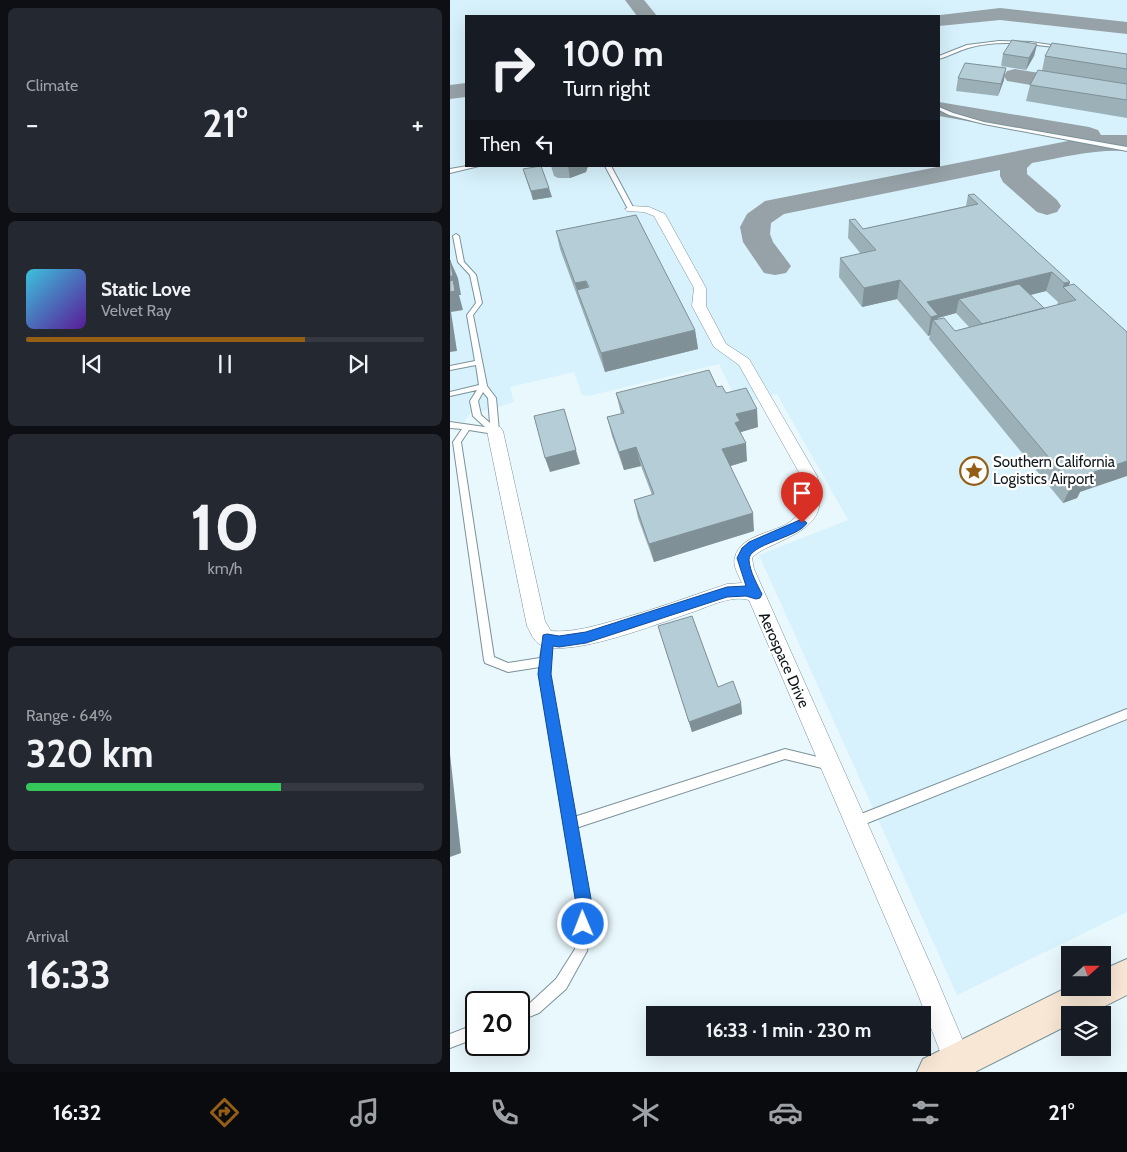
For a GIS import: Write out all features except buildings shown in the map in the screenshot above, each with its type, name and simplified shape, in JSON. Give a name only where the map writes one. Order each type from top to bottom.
[{"type":"street","name":"Aerospace Drive","points":[[631,209],[645,209],[659,214],[700,288],[699,306],[721,347],[744,362],[809,476],[812,502],[810,513],[802,523],[792,529],[753,546],[746,552],[743,558],[745,568],[855,822],[952,1068]]},
{"type":"street","points":[[495,431],[535,621],[538,630],[547,639],[559,642],[586,637],[727,592],[746,591],[756,594]]},
{"type":"street","points":[[952,1068],[1127,976]]},
{"type":"lane","points":[[940,58],[960,48],[991,43],[1029,43],[1072,48]]},
{"type":"lane","points":[[940,108],[951,114],[984,123],[1127,148]]},
{"type":"lane","points":[[450,171],[472,167]]},
{"type":"lane","points":[[609,167],[631,209]]},
{"type":"lane","points":[[456,236],[461,262],[473,275],[479,303],[470,315],[483,386],[492,398],[495,431]]},
{"type":"lane","points":[[450,368],[479,362]]},
{"type":"lane","points":[[450,394],[483,386]]},
{"type":"lane","points":[[483,386],[474,401],[477,416],[495,431]]},
{"type":"lane","points":[[450,425],[495,431]]},
{"type":"lane","points":[[467,428],[457,442],[489,660],[508,668],[545,662]]},
{"type":"lane","points":[[530,1010],[561,984],[581,951],[585,910],[544,674],[547,639]]},
{"type":"lane","points":[[855,822],[1127,714]]},
{"type":"lane","points":[[570,824],[785,754],[830,765]]},
{"type":"lane","points":[[450,1041],[465,1035]]},
{"type":"shaded area","name":"Southern California Logistics Airport","points":[[450,0],[1127,0],[1127,912],[957,995],[759,555],[848,520],[777,394],[743,403],[737,401],[719,364],[589,396],[582,395],[574,372],[510,387],[514,402],[489,410],[471,412],[464,422],[450,420]]},
{"type":"taxiway","points":[[634,0],[646,15]]},
{"type":"taxiway","points":[[940,20],[1000,14],[1127,28]]},
{"type":"taxiway","points":[[1015,76],[1127,94]]},
{"type":"taxiway","points":[[450,92],[465,90]]},
{"type":"taxiway","points":[[940,109],[1089,135]]},
{"type":"taxiway","points":[[1024,157],[1089,144],[1105,142],[1127,143]]},
{"type":"taxiway","points":[[775,266],[758,242],[755,227],[764,213],[775,207],[1024,157]]},
{"type":"taxiway","points":[[1024,157],[1014,165],[1013,176],[1047,206]]},
{"type":"place","name":"Southern California Logistics Airport","points":[[974,471]]},
{"type":"route","points":[[583,924],[585,910],[544,674],[547,639],[559,642],[586,637],[727,592],[737,590],[756,594],[745,568],[743,558],[746,552],[753,546],[802,523]]}]
